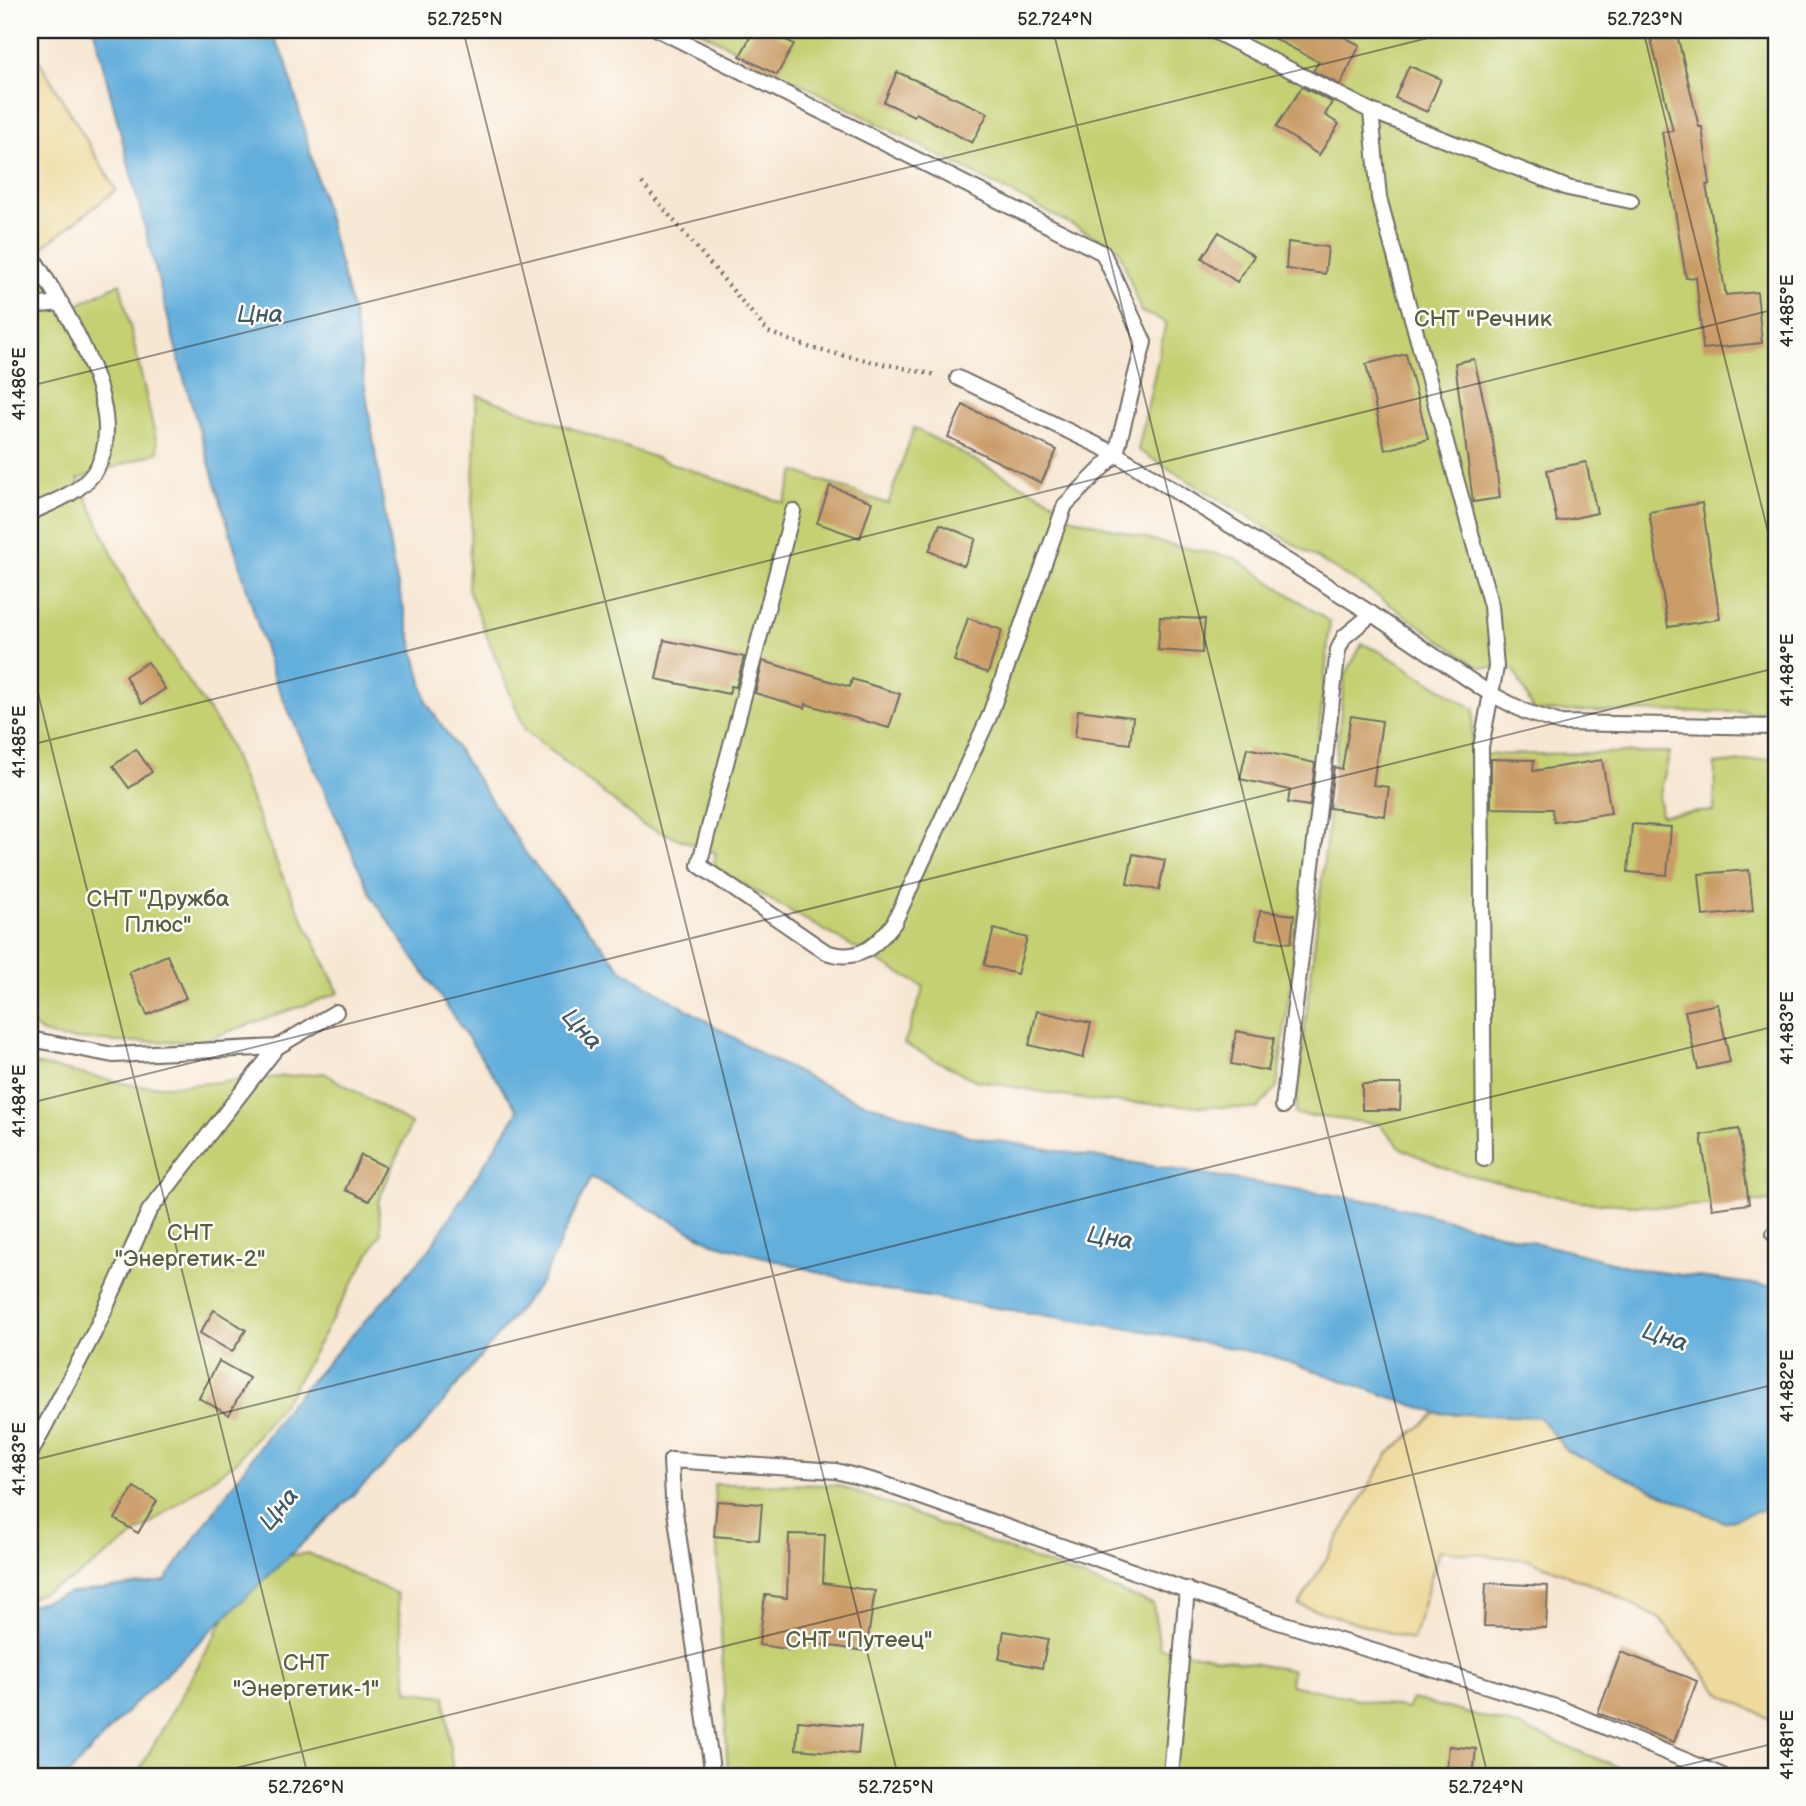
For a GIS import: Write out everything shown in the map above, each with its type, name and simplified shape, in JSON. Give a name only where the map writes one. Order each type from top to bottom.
[{"type":"lane","points":[[659,30],[1103,253],[1144,342],[1116,454],[1065,505],[989,717],[894,923],[877,943],[857,954],[842,958],[826,952],[699,865],[793,511]]},
{"type":"lane","points":[[1212,30],[1371,111],[1567,188],[1631,201]]},
{"type":"lane","points":[[1371,111],[1379,198],[1491,606],[1496,667],[1489,692],[1481,747],[1484,1158]]},
{"type":"lane","points":[[30,253],[85,348],[103,398],[105,450],[93,474],[74,492],[30,513]]},
{"type":"lane","points":[[30,306],[61,303]]},
{"type":"lane","points":[[958,378],[1116,454],[1372,614],[1489,692],[1526,712],[1561,723],[1776,727]]},
{"type":"lane","points":[[1283,1106],[1338,650],[1344,637],[1372,614]]},
{"type":"lane","points":[[30,1454],[96,1329],[149,1211],[277,1047],[335,1012]]},
{"type":"lane","points":[[30,1039],[113,1055],[277,1047]]},
{"type":"lane","points":[[713,1776],[673,1498],[671,1460],[836,1471],[878,1482],[1272,1620],[1562,1709],[1723,1776]]},
{"type":"lane","points":[[1171,1776],[1187,1589]]},
{"type":"path","points":[[642,183],[768,332],[814,349],[958,378]]},
{"type":"green space","name":"СНТ \"Речник","points":[[698,30],[1772,30],[1776,43],[1776,712],[1534,711],[1514,670],[1479,667],[1366,588],[1138,450],[1166,322],[1141,312],[1119,249]]},
{"type":"green space","name":"СНТ \"Дружба Плюс\"","points":[[30,260],[76,306],[120,283],[159,452],[78,479],[133,599],[225,735],[280,871],[339,993],[202,1041],[119,1042],[59,1038],[41,1032],[30,1022]]},
{"type":"green space","points":[[477,395],[784,503],[795,471],[888,504],[914,428],[1062,506],[1059,514],[1166,544],[1235,558],[1330,622],[1306,864],[1277,1087],[1257,1109],[1094,1101],[975,1080],[904,1044],[924,987],[713,867],[716,853],[643,825],[525,730],[468,589]]},
{"type":"green space","points":[[1362,644],[1381,652],[1474,709],[1471,755],[1670,752],[1659,798],[1661,815],[1714,811],[1715,764],[1776,758],[1776,1201],[1670,1207],[1580,1202],[1452,1171],[1402,1149],[1379,1124],[1295,1114],[1345,676]]},
{"type":"green space","name":"СНТ \"Энергетик-2\"","points":[[30,1063],[137,1086],[174,1086],[324,1073],[411,1124],[378,1202],[381,1233],[291,1392],[237,1461],[74,1579],[30,1598]]},
{"type":"green space","name":"СНТ \"Путеец\"","points":[[714,1484],[837,1485],[1153,1604],[1160,1648],[1292,1670],[1290,1685],[1407,1709],[1412,1699],[1521,1727],[1638,1776],[728,1776]]},
{"type":"green space","name":"СНТ \"Энергетик-1\"","points":[[308,1553],[397,1594],[408,1691],[445,1696],[453,1776],[136,1776],[257,1561]]},
{"type":"sand","points":[[30,45],[116,190],[44,246],[30,229]]},
{"type":"sand","points":[[1436,1413],[1539,1417],[1567,1451],[1723,1522],[1776,1506],[1776,1722],[1722,1695],[1660,1619],[1612,1593],[1530,1560],[1439,1550],[1413,1640],[1299,1605],[1388,1454]]},
{"type":"water","name":"Цна","points":[[94,30],[270,30],[286,61],[354,317],[393,565],[427,703],[527,855],[622,970],[768,1058],[853,1099],[973,1137],[1383,1203],[1643,1270],[1776,1287],[1776,1506],[1724,1522],[1567,1451],[1539,1417],[1436,1413],[1272,1356],[1144,1331],[883,1290],[713,1243],[591,1177],[542,1281],[417,1434],[132,1706],[67,1776],[30,1776],[30,1605],[71,1593],[165,1581],[288,1406],[429,1250],[518,1111],[372,897],[273,676],[182,372]]},
{"type":"building","points":[[754,30],[767,30],[794,44],[777,75],[740,56]]},
{"type":"building","points":[[1258,30],[1330,30],[1360,45],[1340,85],[1313,71],[1319,62]]},
{"type":"building","points":[[1676,30],[1699,127],[1702,127],[1710,184],[1706,185],[1726,295],[1757,292],[1762,343],[1703,349],[1696,277],[1686,278],[1662,132],[1673,131],[1650,35]]},
{"type":"building","points":[[1409,66],[1441,79],[1427,112],[1395,98]]},
{"type":"building","points":[[897,72],[988,113],[972,143],[916,113],[914,116],[884,102]]},
{"type":"building","points":[[1302,87],[1332,102],[1325,115],[1339,124],[1319,155],[1276,127]]},
{"type":"building","points":[[1219,232],[1254,256],[1237,282],[1202,258]]},
{"type":"building","points":[[1288,242],[1328,247],[1325,274],[1286,269]]},
{"type":"building","points":[[1406,354],[1428,439],[1385,450],[1366,364]]},
{"type":"building","points":[[1474,359],[1493,441],[1500,498],[1473,502],[1455,363]]},
{"type":"building","points":[[963,405],[1057,450],[1041,483],[948,437]]},
{"type":"building","points":[[1586,462],[1597,513],[1557,522],[1547,470]]},
{"type":"building","points":[[830,486],[872,502],[860,538],[817,523]]},
{"type":"building","points":[[1702,503],[1720,619],[1668,627],[1649,512]]},
{"type":"building","points":[[940,524],[976,539],[964,566],[929,551]]},
{"type":"building","points":[[1160,617],[1205,619],[1202,653],[1158,650]]},
{"type":"building","points":[[968,618],[1002,630],[988,673],[954,661]]},
{"type":"building","points":[[664,640],[744,657],[736,687],[731,686],[729,694],[656,679]]},
{"type":"building","points":[[763,661],[850,687],[852,679],[900,694],[889,728],[806,704],[805,708],[755,693]]},
{"type":"building","points":[[148,662],[165,689],[142,704],[125,676]]},
{"type":"building","points":[[1078,710],[1133,717],[1130,744],[1075,737]]},
{"type":"building","points":[[1351,716],[1382,721],[1373,785],[1389,787],[1385,816],[1329,808],[1334,767],[1342,769]]},
{"type":"building","points":[[1247,748],[1315,763],[1310,806],[1288,803],[1290,790],[1240,779]]},
{"type":"building","points":[[136,749],[152,772],[129,788],[113,766]]},
{"type":"building","points":[[1491,759],[1534,760],[1533,771],[1602,760],[1611,813],[1554,822],[1552,809],[1491,808]]},
{"type":"building","points":[[1632,824],[1671,827],[1667,875],[1628,872]]},
{"type":"building","points":[[1133,854],[1165,860],[1159,890],[1127,884]]},
{"type":"building","points":[[1749,870],[1753,911],[1703,916],[1699,874]]},
{"type":"building","points":[[1260,911],[1294,915],[1291,943],[1256,939]]},
{"type":"building","points":[[994,929],[1027,938],[1017,974],[984,965]]},
{"type":"building","points":[[167,955],[186,998],[147,1015],[129,972]]},
{"type":"building","points":[[1718,1004],[1730,1062],[1698,1069],[1685,1011]]},
{"type":"building","points":[[1037,1011],[1091,1023],[1083,1058],[1029,1045]]},
{"type":"building","points":[[1236,1031],[1274,1038],[1268,1071],[1231,1064]]},
{"type":"building","points":[[1362,1084],[1401,1084],[1400,1110],[1362,1110]]},
{"type":"building","points":[[1739,1129],[1749,1204],[1712,1209],[1701,1135]]},
{"type":"building","points":[[361,1155],[386,1167],[369,1201],[345,1190]]},
{"type":"building","points":[[214,1310],[246,1330],[232,1352],[200,1333]]},
{"type":"building","points":[[219,1361],[249,1378],[229,1415],[199,1398]]},
{"type":"building","points":[[134,1487],[157,1501],[138,1533],[115,1519]]},
{"type":"building","points":[[717,1501],[762,1504],[759,1540],[714,1536]]},
{"type":"building","points":[[789,1534],[825,1535],[823,1583],[875,1591],[866,1651],[795,1641],[794,1650],[759,1645],[765,1595],[787,1598]]},
{"type":"building","points":[[1486,1583],[1548,1586],[1546,1628],[1484,1626]]},
{"type":"building","points":[[1004,1631],[1048,1639],[1042,1668],[999,1659]]},
{"type":"building","points":[[1621,1652],[1697,1681],[1674,1742],[1598,1713]]},
{"type":"building","points":[[798,1721],[861,1726],[858,1754],[796,1749]]},
{"type":"building","points":[[1449,1746],[1476,1749],[1473,1776],[1446,1776]]}]
